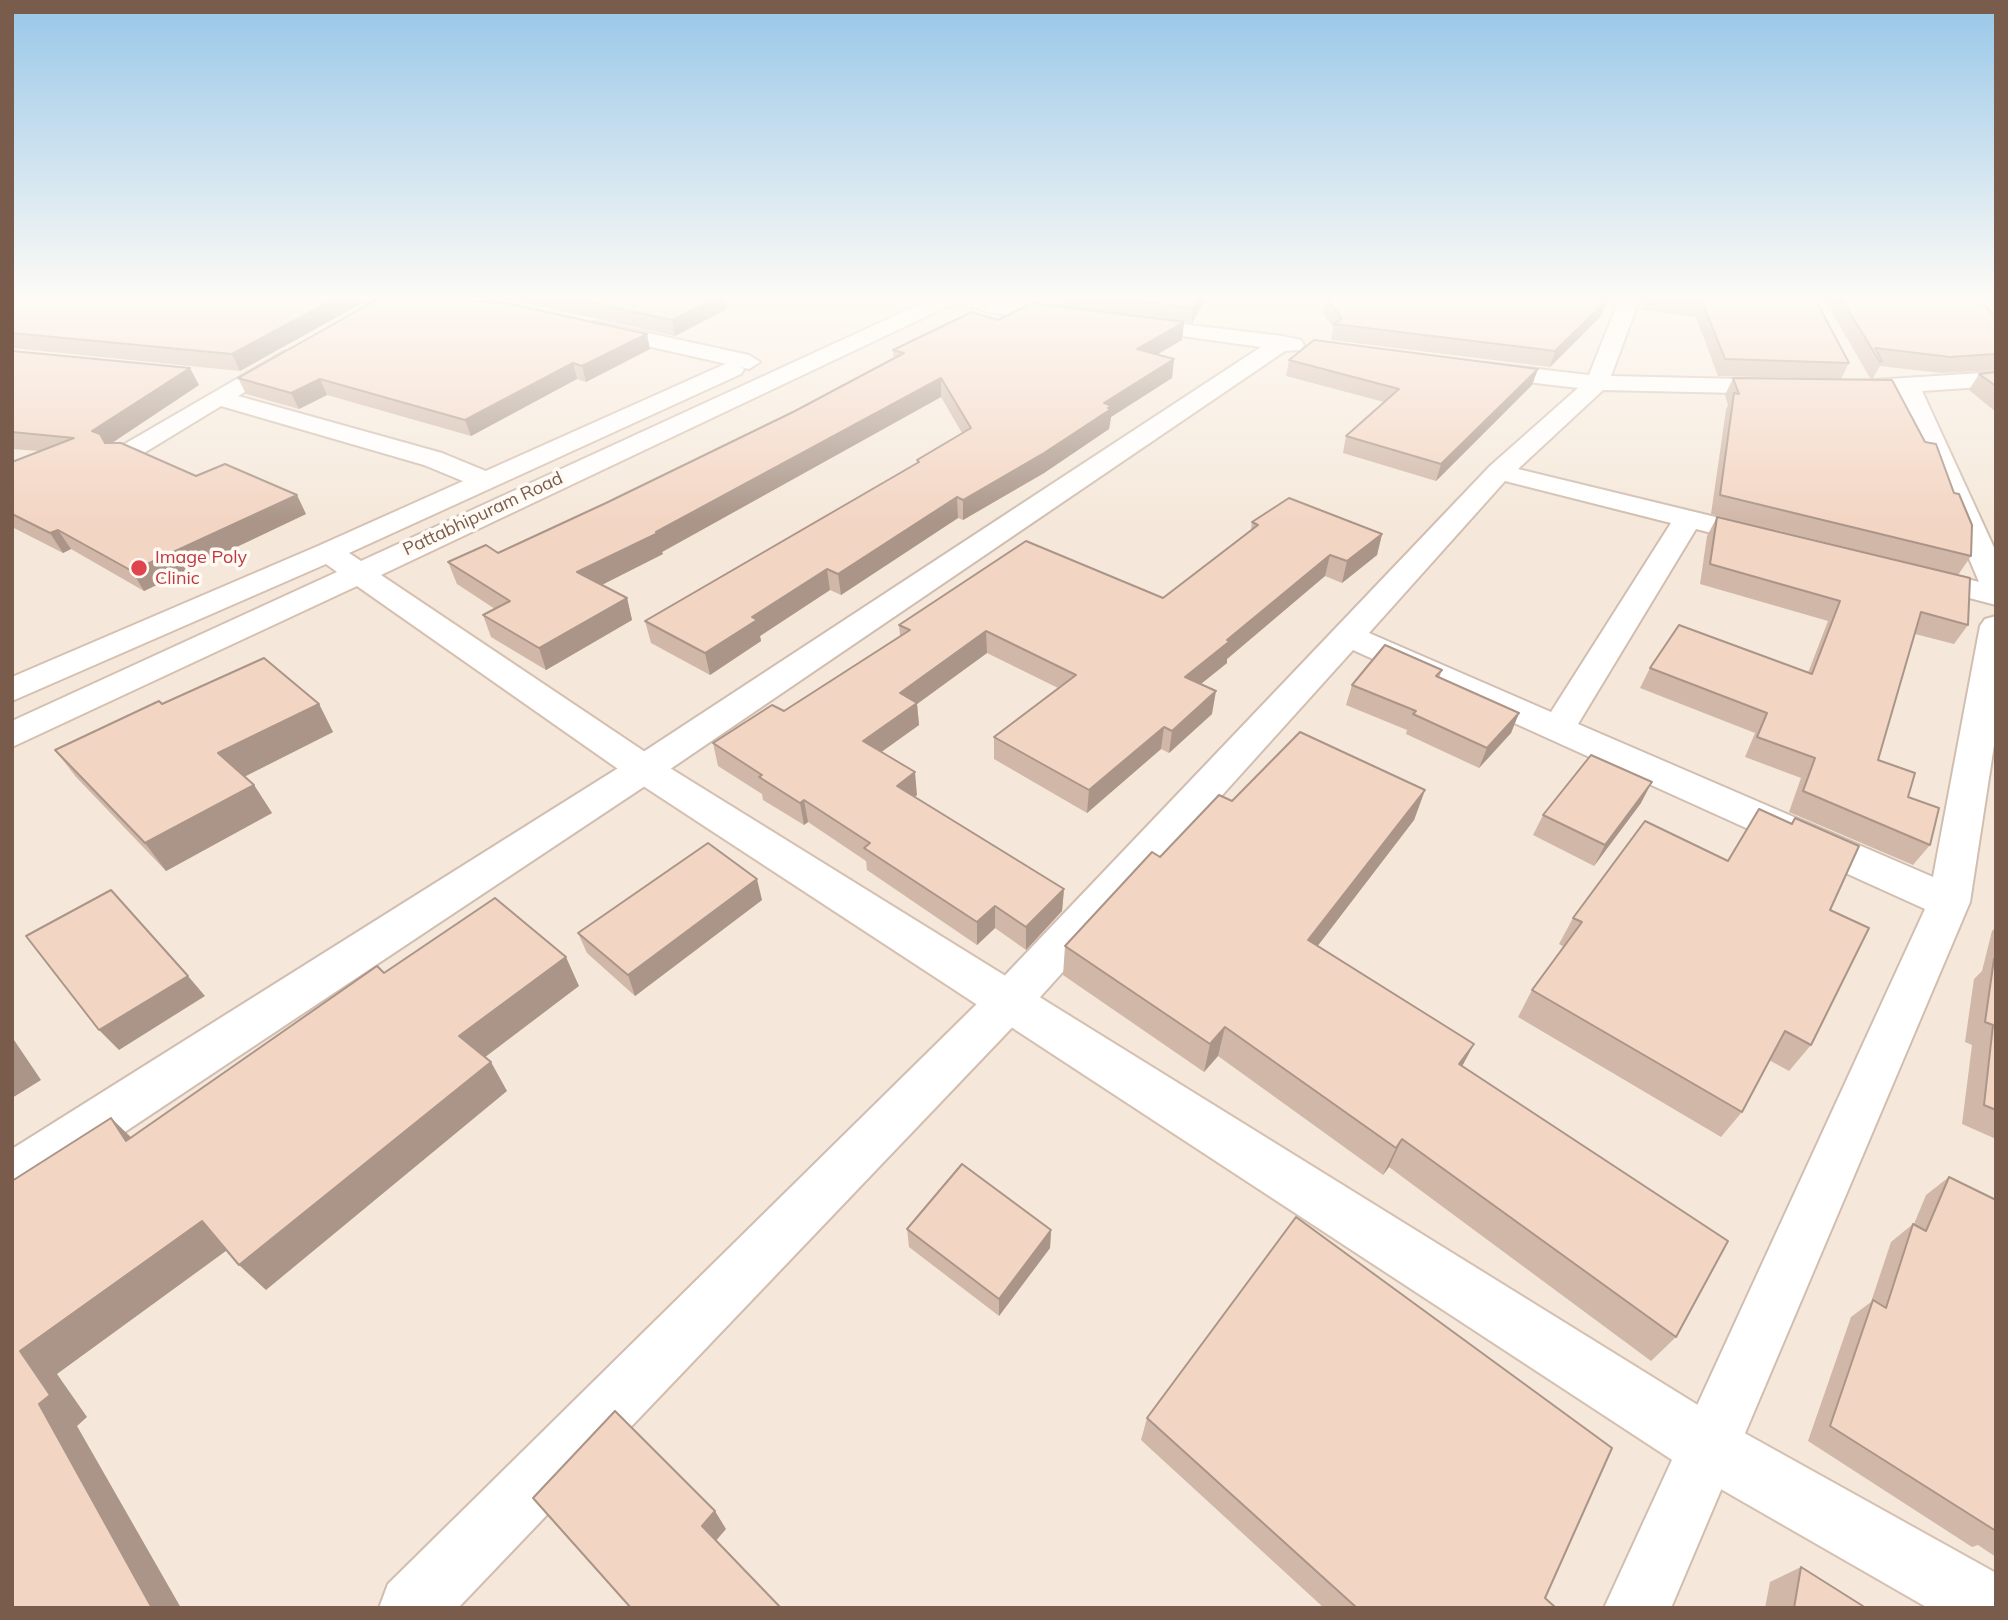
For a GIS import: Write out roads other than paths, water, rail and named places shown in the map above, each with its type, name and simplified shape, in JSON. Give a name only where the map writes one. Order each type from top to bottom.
[{"type":"street","points":[[125,454],[211,387],[245,381],[263,371]]},
{"type":"street","name":"Pattabhipuram Road","points":[[12,735],[343,562],[484,480],[730,371]]},
{"type":"street","name":"Pattabhipuram Road","points":[[12,690],[343,562],[781,371]]},
{"type":"street","points":[[12,1178],[1256,371]]},
{"type":"street","points":[[1491,371],[1597,383],[1861,389],[1996,379]]},
{"type":"street","points":[[412,1608],[1008,1002],[1499,472],[1597,383],[1602,371]]},
{"type":"street","points":[[1851,371],[1861,389]]},
{"type":"street","points":[[1907,384],[1996,586]]},
{"type":"street","points":[[211,387],[433,459],[484,480]]},
{"type":"street","points":[[1499,472],[1795,545]]},
{"type":"street","points":[[1558,728],[1688,519]]},
{"type":"street","points":[[343,562],[644,769],[1708,1447],[1993,1608]]},
{"type":"street","points":[[1889,569],[1996,596]]},
{"type":"street","points":[[1637,1608],[1949,902],[1996,626]]},
{"type":"street","points":[[1349,636],[1949,902]]},
{"type":"place","name":"Image Poly Clinic","points":[[139,568]]}]
